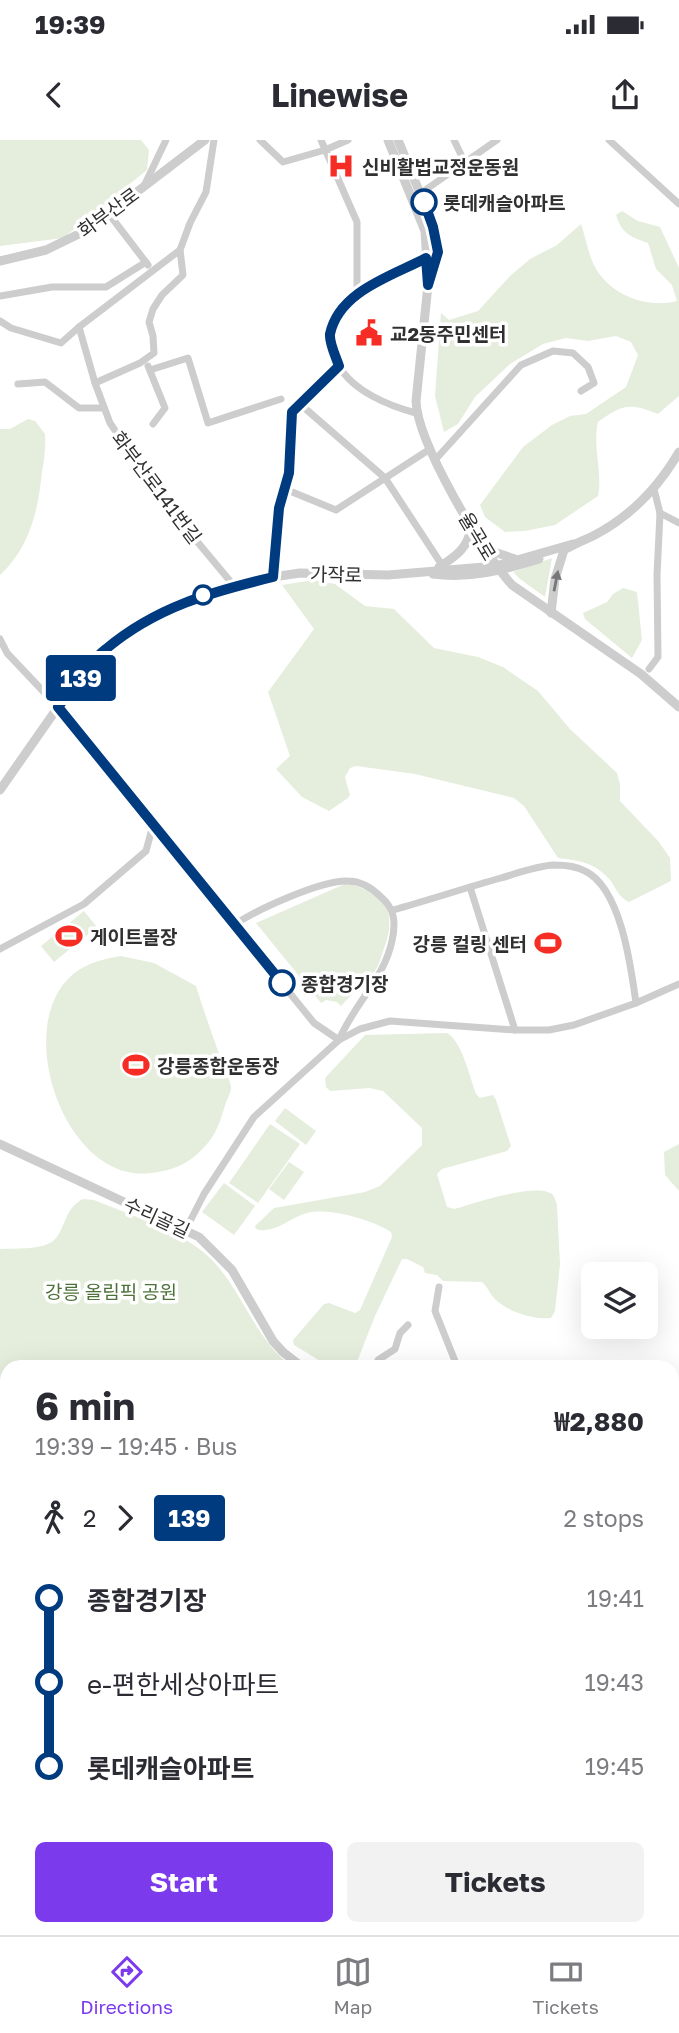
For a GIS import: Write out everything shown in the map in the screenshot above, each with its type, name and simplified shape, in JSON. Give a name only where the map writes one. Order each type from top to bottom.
[{"type":"street","points":[[145,185],[166,140]]},
{"type":"street","name":"화부산로","points":[[0,261],[57,244],[87,230],[205,140]]},
{"type":"street","points":[[95,383],[146,359],[153,353],[153,336],[149,322],[162,295],[183,275],[180,250],[206,192],[214,140]]},
{"type":"street","points":[[260,140],[282,162],[325,150],[348,140]]},
{"type":"street","points":[[321,140],[357,222],[357,293]]},
{"type":"street","name":"율곡로","points":[[388,140],[433,227],[438,252],[428,285]]},
{"type":"street","name":"율곡로","points":[[398,140],[425,231],[428,285],[416,413],[435,460],[485,549],[512,585],[641,674],[679,707]]},
{"type":"street","points":[[454,140],[465,163]]},
{"type":"street","points":[[416,195],[497,140]]},
{"type":"street","points":[[609,140],[679,204]]},
{"type":"street","points":[[109,214],[153,272]]},
{"type":"street","points":[[0,321],[11,328],[61,343],[180,250]]},
{"type":"street","points":[[416,413],[397,408],[346,379],[329,337],[338,314],[357,293],[426,258]]},
{"type":"street","points":[[0,296],[52,287],[106,287],[146,262]]},
{"type":"street","name":"화부산로141번길","points":[[79,327],[110,423],[165,503],[235,587]]},
{"type":"street","points":[[435,460],[521,365],[553,351],[573,353],[588,368],[594,383],[581,391]]},
{"type":"street","points":[[150,370],[188,358],[208,423],[281,399]]},
{"type":"street","points":[[146,359],[165,408],[153,424]]},
{"type":"street","points":[[273,577],[279,508],[289,473],[292,412],[339,366]]},
{"type":"street","points":[[18,384],[45,382],[79,408],[104,408]]},
{"type":"street","points":[[300,404],[385,478],[442,565]]},
{"type":"street","points":[[285,489],[337,510],[430,449]]},
{"type":"street","name":"가작로","points":[[0,790],[58,707],[105,649],[155,616],[203,595],[300,573],[388,575],[498,568],[573,544],[594,535],[629,513],[654,489],[679,452]]},
{"type":"street","points":[[649,669],[658,657],[657,575],[660,513],[654,489]]},
{"type":"street","points":[[660,513],[679,523]]},
{"type":"street","points":[[428,572],[456,555],[467,543],[471,537],[470,524]]},
{"type":"street","name":"가작로","points":[[428,572],[452,577],[564,550],[573,544]]},
{"type":"street","points":[[485,549],[517,560]]},
{"type":"street","points":[[551,613],[555,579],[564,550]]},
{"type":"street","points":[[452,577],[483,577],[512,585]]},
{"type":"street","points":[[0,639],[7,653],[58,707],[314,1023],[340,1040]]},
{"type":"street","points":[[0,949],[84,904],[146,851],[153,825]]},
{"type":"street","points":[[393,910],[552,865],[586,871],[596,878],[616,913],[627,946],[636,1003]]},
{"type":"street","points":[[234,925],[309,890],[345,881],[365,885],[382,897],[393,910],[394,930],[388,956],[371,990],[352,1015],[340,1040]]},
{"type":"street","points":[[470,887],[515,1030]]},
{"type":"street","points":[[186,1229],[204,1194],[254,1117],[340,1040],[360,1029],[390,1021],[549,1030],[574,1026],[679,984]]},
{"type":"street","name":"수리골길","points":[[0,1144],[186,1229],[209,1245],[232,1270],[273,1341],[293,1360]]},
{"type":"street","points":[[439,1287],[435,1311],[455,1360]]},
{"type":"street","points":[[378,1360],[395,1349],[400,1333],[408,1325]]},
{"type":"green space","points":[[0,140],[141,140],[149,150],[147,170],[63,238],[0,246]]},
{"type":"green space","points":[[622,211],[638,221],[660,227],[679,268],[679,396],[658,414],[626,407],[598,422],[598,496],[555,525],[505,532],[485,517],[480,505],[523,447],[552,425],[570,416],[586,414],[626,387],[638,355],[631,342],[616,336],[588,341],[566,338],[543,344],[510,364],[475,397],[458,424],[444,432],[435,396],[441,313],[449,320],[478,311],[510,276],[530,259],[557,245],[581,224],[593,263],[610,285],[630,298],[642,301],[677,301],[672,285],[656,269],[648,243],[632,237],[621,227],[616,215]]},
{"type":"green space","points":[[28,419],[35,421],[45,434],[38,501],[31,528],[19,553],[0,575],[0,429],[10,429]]},
{"type":"green space","points":[[552,558],[545,597],[513,572]]},
{"type":"green space","points":[[314,580],[335,584],[365,606],[394,609],[434,648],[478,657],[503,667],[538,691],[570,729],[617,773],[620,801],[659,842],[670,858],[671,881],[629,902],[598,869],[558,858],[524,806],[514,798],[415,774],[356,766],[350,768],[345,777],[350,795],[329,811],[302,797],[276,769],[290,756],[268,692],[314,629],[282,585]]},
{"type":"green space","points":[[623,588],[637,592],[642,640],[632,658],[585,619],[583,613],[607,602]]},
{"type":"green space","points":[[347,883],[360,887],[379,899],[389,915],[389,925],[388,937],[376,969],[341,1006],[337,1002],[326,1000],[321,1003],[256,923]]},
{"type":"green space","name":"게이트볼장","points":[[84,911],[97,927],[54,962],[41,946]]},
{"type":"green space","name":"강릉종합운동장","points":[[121,956],[154,963],[196,986],[231,1087],[218,1125],[207,1144],[185,1163],[151,1173],[121,1170],[95,1155],[74,1131],[58,1101],[48,1067],[46,1034],[53,1004],[68,979],[93,963]]},
{"type":"green space","points":[[447,1033],[461,1052],[476,1094],[480,1098],[493,1095],[511,1146],[507,1151],[442,1169],[437,1174],[447,1207],[455,1209],[520,1192],[545,1191],[553,1195],[557,1205],[560,1264],[555,1311],[551,1318],[537,1318],[507,1308],[494,1298],[482,1282],[443,1281],[437,1275],[425,1273],[423,1267],[402,1259],[358,1360],[319,1360],[294,1345],[293,1340],[324,1304],[329,1303],[355,1313],[360,1310],[392,1237],[391,1232],[362,1219],[326,1212],[307,1213],[269,1230],[256,1229],[255,1226],[274,1208],[365,1192],[380,1186],[422,1145],[422,1128],[383,1091],[370,1088],[330,1091],[326,1087],[325,1078],[365,1035]]},
{"type":"green space","points":[[285,1108],[316,1131],[306,1145],[275,1121]]},
{"type":"green space","points":[[270,1124],[300,1144],[258,1203],[229,1183]]},
{"type":"green space","points":[[679,1144],[679,1191],[665,1175],[664,1152]]},
{"type":"green space","points":[[289,1162],[304,1172],[284,1200],[269,1189]]},
{"type":"green space","points":[[224,1183],[255,1206],[234,1235],[202,1212]]},
{"type":"green space","name":"강릉 올림픽 공원","points":[[83,1199],[94,1200],[174,1233],[203,1251],[234,1289],[259,1331],[284,1360],[0,1360],[0,1249],[32,1248],[50,1243],[59,1234],[76,1203]]},
{"type":"bus line","name":"139","points":[[282,983],[58,707],[105,649],[155,616],[203,595],[273,577],[279,508],[289,473],[292,412],[339,366],[329,337],[338,314],[357,293],[426,258],[428,285],[438,252],[424,202]]},
{"type":"place","name":"신비활법교정운동원","points":[[341,166]]},
{"type":"place","name":"롯데캐슬아파트","points":[[424,202]]},
{"type":"place","name":"교2동주민센터","points":[[369,333]]},
{"type":"place","name":"게이트볼장","points":[[69,936]]},
{"type":"place","name":"강릉 컬링 센터","points":[[548,943]]},
{"type":"place","name":"종합경기장","points":[[282,983]]},
{"type":"place","name":"강릉종합운동장","points":[[136,1065]]}]
